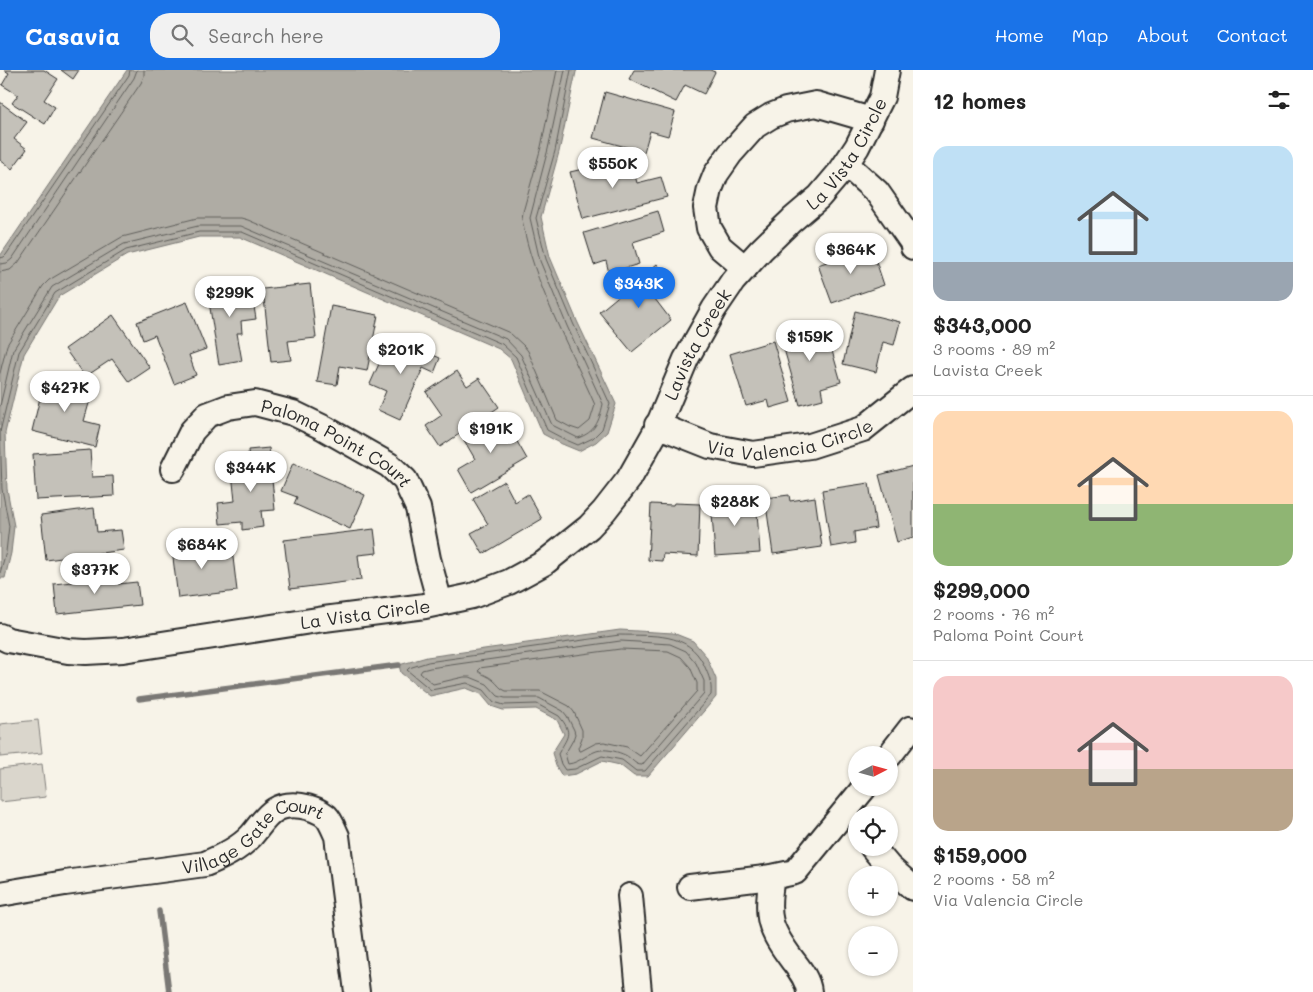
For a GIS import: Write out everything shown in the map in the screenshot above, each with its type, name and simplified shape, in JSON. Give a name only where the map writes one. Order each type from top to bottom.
[{"type":"street","name":"La Vista Circle","points":[[745,268],[792,220],[819,197],[858,148],[882,97],[887,70]]},
{"type":"street","points":[[745,268],[720,247],[709,228],[706,208],[710,188],[716,174],[730,154],[756,126],[771,116],[786,110],[816,104],[871,120]]},
{"type":"street","points":[[846,164],[877,192],[912,242],[913,247]]},
{"type":"street","name":"Lavista Creek","points":[[657,425],[686,359],[714,309],[733,281],[745,268]]},
{"type":"street","name":"Via Valencia Circle","points":[[657,425],[710,446],[753,454],[810,446],[863,429],[913,389]]},
{"type":"street","name":"Paloma Point Court","points":[[173,469],[192,431],[207,415],[228,408],[255,403],[292,413],[308,420],[388,465],[405,480],[418,508],[428,559],[440,603]]},
{"type":"street","name":"La Vista Circle","points":[[0,636],[8,640],[68,651],[123,650],[440,603],[472,596],[508,582],[544,563],[589,527],[629,480],[655,433],[657,425]]},
{"type":"street","points":[[897,746],[910,729]]},
{"type":"street","name":"Village Gate Court","points":[[0,894],[66,882],[205,864],[232,852],[250,837],[276,808],[296,804],[307,806],[326,816],[337,836],[357,992]]},
{"type":"street","points":[[690,887],[772,877],[795,872],[848,822]]},
{"type":"street","points":[[880,856],[889,867],[913,888]]},
{"type":"street","points":[[772,877],[768,898],[769,915],[774,932],[800,969],[809,992]]},
{"type":"street","points":[[630,896],[639,992]]},
{"type":"shaded area","points":[[38,720],[42,753],[0,757],[0,724]]},
{"type":"shaded area","points":[[42,764],[46,797],[0,802],[0,769]]},
{"type":"water","points":[[127,70],[577,70],[559,152],[541,217],[550,257],[577,321],[616,404],[607,432],[596,442],[579,451],[562,444],[543,434],[511,359],[499,349],[240,237],[199,237],[127,255],[59,296],[24,354],[5,433],[7,489],[14,526],[11,553],[5,578],[0,578],[0,256]]},
{"type":"water","points":[[620,630],[673,633],[693,641],[706,656],[716,679],[716,697],[648,776],[634,776],[620,765],[602,761],[576,774],[562,776],[556,766],[552,753],[564,734],[557,720],[536,709],[503,710],[491,706],[481,694],[466,688],[430,696],[401,673],[399,665],[427,657]]},
{"type":"building","points":[[4,70],[44,70],[58,79],[44,100],[55,107],[45,124],[12,103],[18,95],[2,85],[9,73]]},
{"type":"building","points":[[61,70],[79,70],[73,79]]},
{"type":"building","points":[[634,70],[710,70],[715,72],[704,94],[685,85],[676,102],[629,79]]},
{"type":"building","points":[[605,92],[675,112],[668,136],[650,131],[644,152],[593,138]]},
{"type":"building","points":[[0,102],[27,122],[14,139],[27,149],[12,169],[0,160]]},
{"type":"building","points":[[631,160],[637,183],[661,177],[667,197],[583,219],[570,172],[600,165],[600,168]]},
{"type":"building","points":[[658,211],[664,232],[633,242],[639,264],[609,273],[606,261],[594,265],[584,233]]},
{"type":"building","points":[[871,246],[884,285],[832,303],[818,265]]},
{"type":"building","points":[[657,264],[673,283],[655,299],[671,320],[632,352],[599,312]]},
{"type":"building","points":[[250,282],[256,319],[241,321],[242,333],[237,333],[242,361],[219,365],[207,289]]},
{"type":"building","points":[[310,284],[316,338],[288,341],[291,360],[271,362],[263,289]]},
{"type":"building","points":[[187,302],[206,349],[189,355],[196,375],[174,384],[155,335],[143,340],[137,322]]},
{"type":"building","points":[[331,306],[378,315],[367,371],[340,366],[337,385],[317,382]]},
{"type":"building","points":[[855,311],[900,322],[894,345],[883,342],[876,372],[843,364]]},
{"type":"building","points":[[113,315],[150,368],[129,382],[112,359],[85,377],[65,349]]},
{"type":"building","points":[[824,323],[841,382],[821,388],[823,399],[800,405],[780,335]]},
{"type":"building","points":[[391,337],[440,358],[434,373],[423,368],[400,420],[378,410],[386,391],[370,384]]},
{"type":"building","points":[[773,341],[791,402],[770,408],[768,400],[746,406],[730,354]]},
{"type":"building","points":[[457,371],[467,386],[479,378],[499,407],[440,447],[426,426],[442,415],[426,392]]},
{"type":"building","points":[[45,377],[93,389],[84,421],[100,425],[95,447],[32,431]]},
{"type":"building","points":[[503,417],[527,459],[471,492],[458,469],[475,459],[464,440]]},
{"type":"building","points":[[269,448],[275,510],[261,511],[263,527],[242,530],[242,522],[220,524],[218,503],[235,501],[232,473],[250,471],[248,450]]},
{"type":"building","points":[[90,450],[92,477],[113,476],[114,496],[36,500],[33,454]]},
{"type":"building","points":[[293,463],[365,495],[350,529],[294,504],[297,497],[281,491]]},
{"type":"building","points":[[913,466],[913,537],[897,542],[879,475]]},
{"type":"building","points":[[504,481],[515,502],[528,494],[542,519],[483,554],[471,533],[488,524],[473,499]]},
{"type":"building","points":[[869,483],[876,528],[854,532],[855,543],[831,547],[822,490]]},
{"type":"building","points":[[789,495],[790,501],[815,497],[822,547],[773,554],[765,498]]},
{"type":"building","points":[[729,498],[730,500],[756,498],[760,553],[715,556],[711,499]]},
{"type":"building","points":[[674,503],[700,504],[698,556],[663,554],[662,561],[648,560],[651,504],[673,505]]},
{"type":"building","points":[[94,508],[97,532],[121,530],[124,550],[46,560],[41,515]]},
{"type":"building","points":[[374,529],[377,553],[358,555],[361,580],[290,589],[284,540]]},
{"type":"building","points":[[195,539],[197,553],[232,549],[237,591],[178,598],[171,542]]},
{"type":"building","points":[[118,577],[118,584],[137,582],[140,605],[57,614],[54,584]]},
{"type":"waterway","points":[[139,699],[399,665]]},
{"type":"waterway","points":[[159,911],[169,992]]}]
